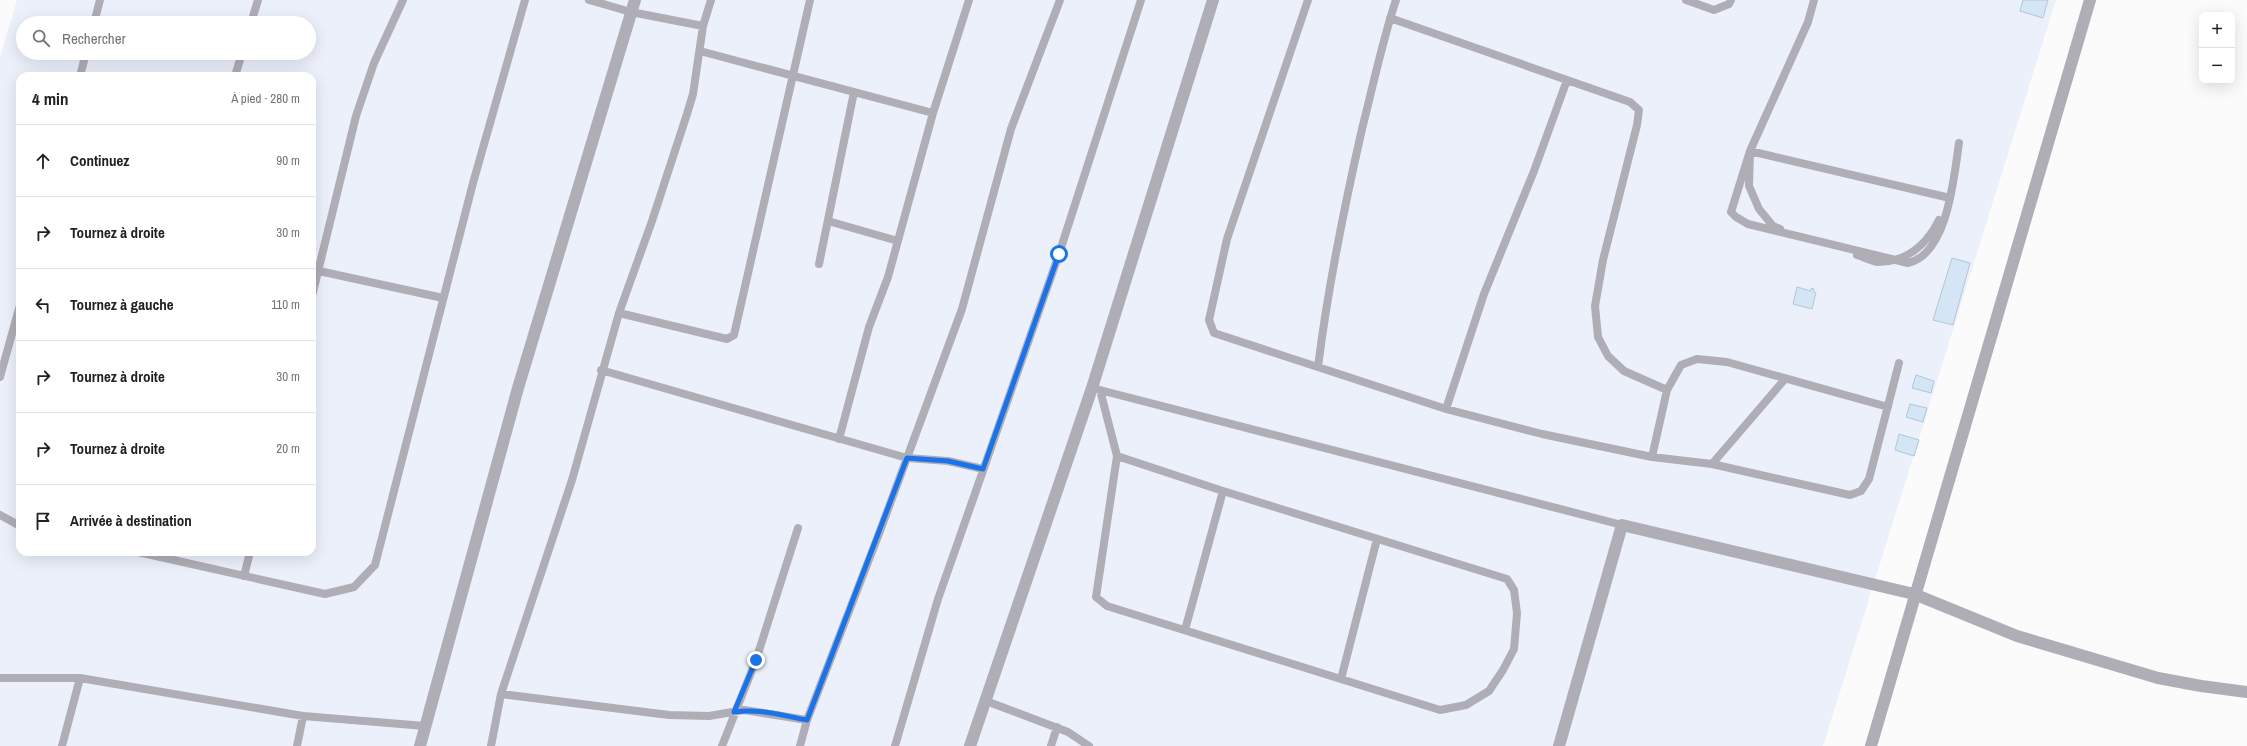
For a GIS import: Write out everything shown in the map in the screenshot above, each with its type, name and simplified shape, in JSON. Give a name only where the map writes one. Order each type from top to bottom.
[{"type":"street","points":[[970,746],[1096,389],[1213,0]]},
{"type":"street","points":[[1871,746],[1914,594],[2090,0]]},
{"type":"street","points":[[420,746],[518,388],[633,6]]},
{"type":"street","points":[[1559,746],[1622,525],[1914,594],[2017,636],[2158,678],[2223,690],[2247,692]]},
{"type":"lane","points":[[96,16],[100,0]]},
{"type":"lane","points":[[253,16],[258,0]]},
{"type":"lane","points":[[316,282],[356,116],[374,63],[403,0]]},
{"type":"lane","points":[[156,556],[325,594],[354,587],[375,565],[473,183],[525,0]]},
{"type":"lane","points":[[589,0],[633,6],[703,26]]},
{"type":"lane","points":[[492,746],[501,694],[572,480],[601,370],[619,313],[652,221],[687,114],[700,51],[703,26],[711,0]]},
{"type":"lane","points":[[619,313],[727,339],[734,335],[810,0]]},
{"type":"lane","points":[[839,439],[869,327],[888,277],[933,113],[970,0]]},
{"type":"lane","points":[[800,746],[807,720],[962,309],[1011,129],[1060,0]]},
{"type":"lane","points":[[895,746],[938,599],[1059,254],[1141,0]]},
{"type":"lane","points":[[1308,0],[1227,239],[1209,320],[1214,333],[1446,409],[1542,434],[1652,457],[1712,464],[1850,495],[1862,491],[1869,479],[1899,363]]},
{"type":"lane","points":[[1318,367],[1326,301],[1343,211],[1390,18],[1396,0]]},
{"type":"lane","points":[[1686,0],[1714,10],[1729,4],[1731,0]]},
{"type":"lane","points":[[1814,0],[1808,22],[1750,151],[1731,212],[1736,217],[1748,224],[1908,262],[1918,261],[1926,254],[1942,224],[1950,198],[1959,143]]},
{"type":"lane","points":[[1390,18],[1630,102],[1639,110],[1637,125],[1603,260],[1595,306],[1598,337],[1608,356],[1624,371],[1667,390]]},
{"type":"lane","points":[[700,51],[933,113]]},
{"type":"lane","points":[[81,72],[84,60]]},
{"type":"lane","points":[[237,72],[240,60]]},
{"type":"lane","points":[[1446,409],[1484,294],[1534,171],[1567,80]]},
{"type":"lane","points":[[819,264],[854,92]]},
{"type":"lane","points":[[1750,151],[1749,186],[1759,209],[1773,226],[1877,262],[1895,260],[1910,254],[1931,234],[1950,198]]},
{"type":"lane","points":[[1750,151],[1950,198]]},
{"type":"lane","points":[[828,221],[898,241]]},
{"type":"lane","points":[[319,271],[443,298]]},
{"type":"lane","points":[[0,377],[16,319]]},
{"type":"lane","points":[[1652,457],[1667,390],[1681,365],[1697,359],[1727,362],[1888,407]]},
{"type":"lane","points":[[601,370],[907,458],[948,461],[983,469]]},
{"type":"lane","points":[[1712,464],[1785,379]]},
{"type":"lane","points":[[1096,389],[1117,456],[1096,597],[1107,606],[1440,710],[1466,705],[1489,691],[1503,670],[1514,649],[1517,613],[1514,590],[1507,578],[1223,491],[1117,456]]},
{"type":"lane","points":[[1096,389],[1622,525]]},
{"type":"lane","points":[[1185,630],[1223,491]]},
{"type":"lane","points":[[0,515],[16,524]]},
{"type":"lane","points":[[722,746],[734,712],[756,660],[798,528]]},
{"type":"lane","points":[[1341,679],[1377,539]]},
{"type":"lane","points":[[244,576],[249,556]]},
{"type":"lane","points":[[0,678],[80,678],[303,716],[425,726]]},
{"type":"lane","points":[[62,746],[80,678]]},
{"type":"lane","points":[[501,694],[669,715],[709,716],[744,710],[807,720]]},
{"type":"lane","points":[[986,701],[1068,732],[1089,746]]},
{"type":"lane","points":[[297,746],[303,716]]},
{"type":"lane","points":[[1051,746],[1057,728]]},
{"type":"shaded area","points":[[17,0],[2056,0],[1823,746],[0,746],[0,58]]},
{"type":"building","points":[[2023,0],[2048,0],[2043,18],[2020,11]]},
{"type":"building","points":[[1952,258],[1970,263],[1953,325],[1933,320]]},
{"type":"building","points":[[1797,287],[1811,291],[1811,288],[1814,289],[1814,292],[1816,293],[1812,309],[1793,304]]},
{"type":"building","points":[[1916,375],[1934,381],[1931,393],[1912,388]]},
{"type":"building","points":[[1910,404],[1927,408],[1923,422],[1906,417]]},
{"type":"building","points":[[1899,434],[1919,440],[1914,456],[1895,450]]},
{"type":"route","points":[[756,660],[745,690],[734,712],[744,710],[807,720],[907,458],[948,461],[983,469],[1059,254]]}]
